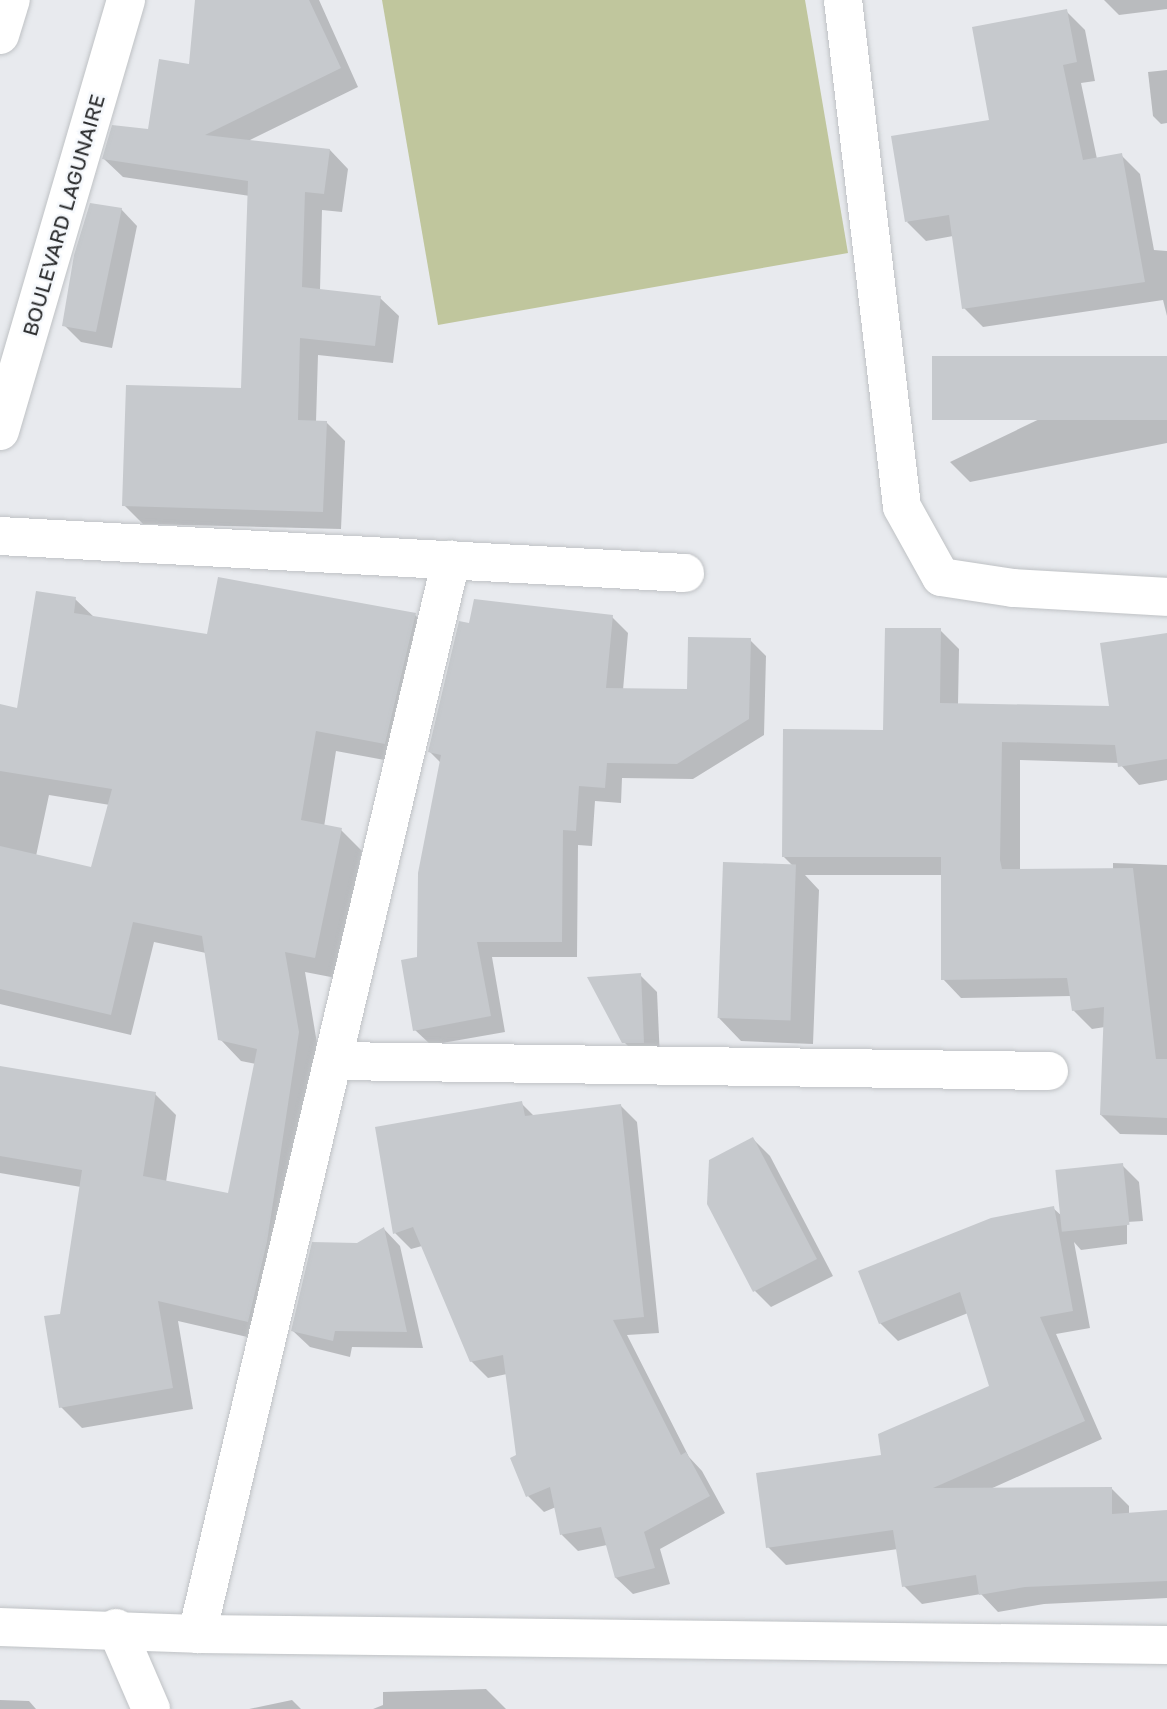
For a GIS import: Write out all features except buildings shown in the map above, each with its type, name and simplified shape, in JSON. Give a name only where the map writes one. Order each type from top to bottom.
[{"type":"street","points":[[0,35],[11,0]]},
{"type":"street","name":"BOULEVARD LAGUNAIRE","points":[[0,431],[126,0]]},
{"type":"street","points":[[843,0],[902,507],[941,577],[1013,588],[1167,597]]},
{"type":"street","points":[[0,536],[685,573]]},
{"type":"street","points":[[197,1634],[451,560]]},
{"type":"street","points":[[334,1061],[1049,1071]]},
{"type":"street","points":[[0,1627],[116,1628],[197,1634],[1167,1645]]},
{"type":"street","points":[[116,1628],[151,1709]]},
{"type":"green space","points":[[382,0],[805,0],[848,253],[438,325]]}]
